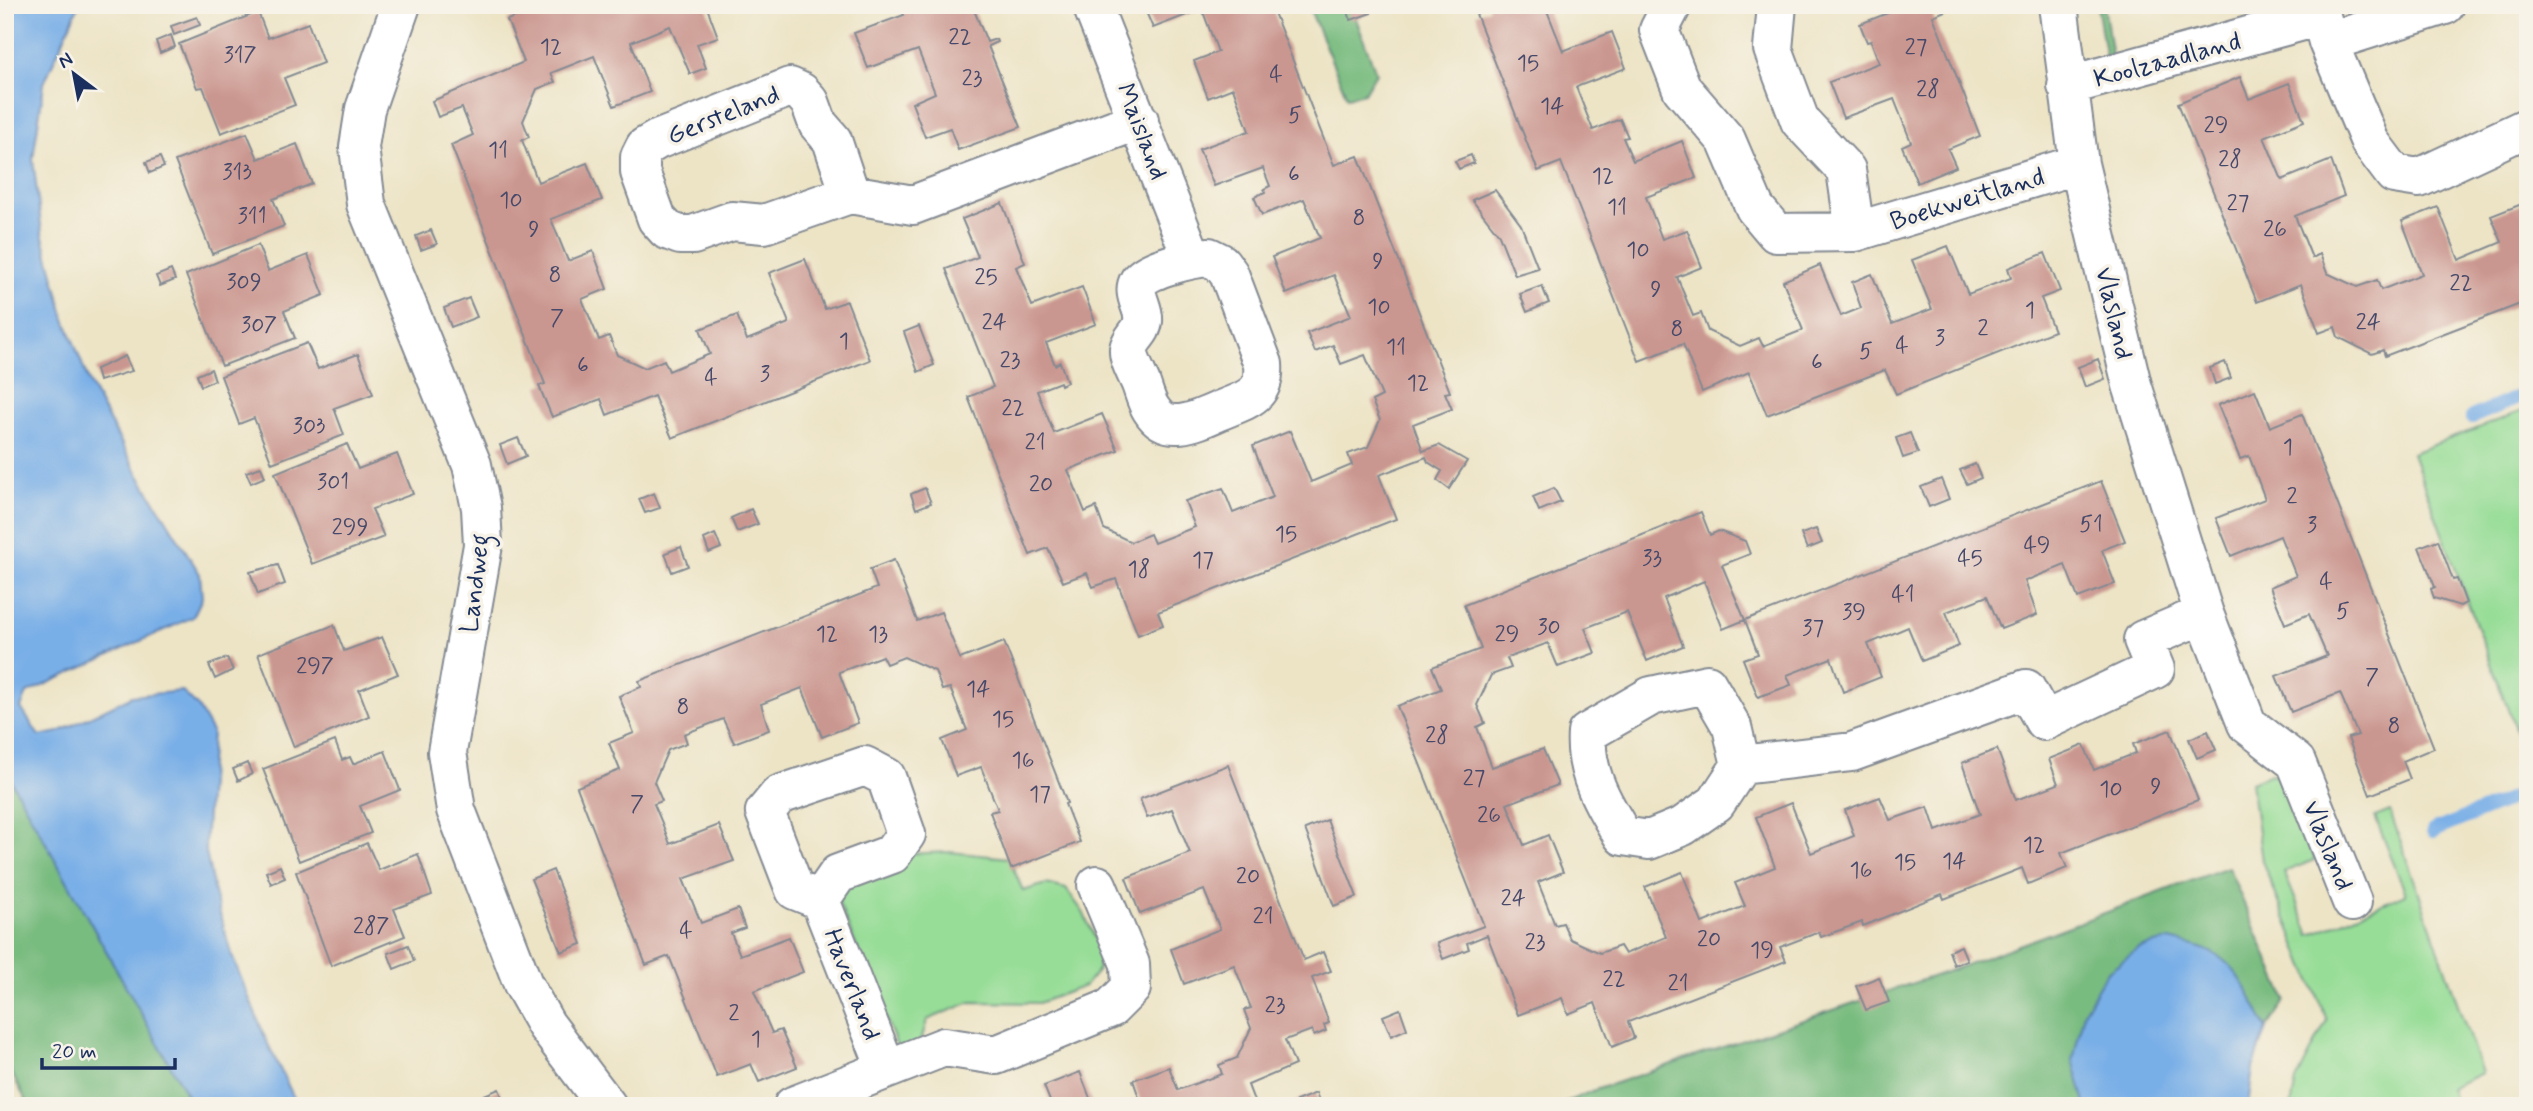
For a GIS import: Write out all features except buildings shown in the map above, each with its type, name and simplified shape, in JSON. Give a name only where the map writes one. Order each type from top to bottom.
[{"type":"street","name":"Landweg","points":[[401,5],[365,109],[359,147],[366,204],[472,465],[481,508],[483,545],[447,752],[456,810],[523,984],[546,1025],[607,1106]]},
{"type":"street","name":"Maisland","points":[[1092,5],[1192,258]]},
{"type":"street","name":"Boekweitland","points":[[1672,5],[1659,30],[1682,89],[1726,141],[1755,208],[1776,233],[1855,232],[2079,164]]},
{"type":"street","name":"Boekweitland","points":[[1777,5],[1773,49],[1800,121],[1846,170],[1855,232]]},
{"type":"street","name":"Vlasland","points":[[2058,5],[2079,164],[2132,385],[2204,614],[2247,724],[2296,762],[2352,901]]},
{"type":"street","points":[[2328,42],[2445,5]]},
{"type":"street","name":"Koolzaadland","points":[[2067,86],[2321,16],[2328,42],[2370,142],[2394,174],[2419,178],[2528,127]]},
{"type":"street","name":"Gersteland","points":[[850,194],[832,140],[818,124],[810,102],[801,92],[790,88],[657,140],[645,146],[639,157],[640,172],[657,219],[667,230],[680,235],[693,235],[732,221],[764,224],[850,194],[913,205],[1139,120]]},
{"type":"street","points":[[1209,257],[1221,263],[1229,274],[1263,364],[1264,378],[1259,389],[1247,400],[1178,426],[1161,421],[1150,408],[1129,352],[1132,339],[1143,327],[1144,315],[1136,293],[1138,283],[1144,276],[1192,258],[1209,257]]},
{"type":"street","points":[[1741,765],[1852,752],[2026,689],[2044,722],[2155,669],[2143,640],[2204,614]]},
{"type":"street","name":"Haverland","points":[[793,1106],[944,1047],[996,1055],[1111,1008],[1131,988],[1130,964],[1097,885]]},
{"type":"street","name":"Haverland","points":[[820,900],[886,1069]]},
{"type":"green space","points":[[1308,5],[1351,5],[1376,73],[1364,93],[1347,97]]},
{"type":"green space","points":[[2097,5],[2104,5],[2112,57],[2106,60]]},
{"type":"green space","points":[[2528,409],[2528,745],[2522,747],[2412,453]]},
{"type":"green space","points":[[5,770],[193,1106],[29,1106],[5,1061]]},
{"type":"green space","points":[[2271,774],[2281,777],[2288,785],[2315,860],[2284,872],[2310,935],[2406,894],[2375,817],[2390,811],[2482,1073],[2450,1088],[2456,1106],[2291,1106],[2296,1081],[2327,1020],[2262,861],[2251,782]]},
{"type":"green space","points":[[950,852],[1009,858],[1023,891],[1046,884],[1066,889],[1083,912],[1101,952],[1098,970],[1085,986],[1039,1003],[971,1002],[927,1020],[920,1045],[899,1051],[835,894],[903,854]]},
{"type":"green space","points":[[2228,867],[2286,1000],[2267,1028],[2245,987],[2084,1106],[1557,1106],[1592,1091],[1949,971]]},
{"type":"water","points":[[5,5],[79,5],[44,83],[33,159],[42,233],[65,319],[91,387],[138,474],[200,574],[202,598],[193,617],[27,693],[21,708],[39,736],[59,732],[132,696],[182,691],[198,707],[212,732],[205,847],[215,897],[232,956],[267,1042],[298,1106],[193,1106],[5,770]]},
{"type":"water","points":[[2170,940],[2210,952],[2229,965],[2248,991],[2267,1028],[2253,1068],[2248,1106],[2084,1106],[2073,1060],[2084,1011],[2107,972],[2140,948]]},
{"type":"waterway","points":[[2472,417],[2528,393]]},
{"type":"waterway","points":[[2433,831],[2528,792]]}]
